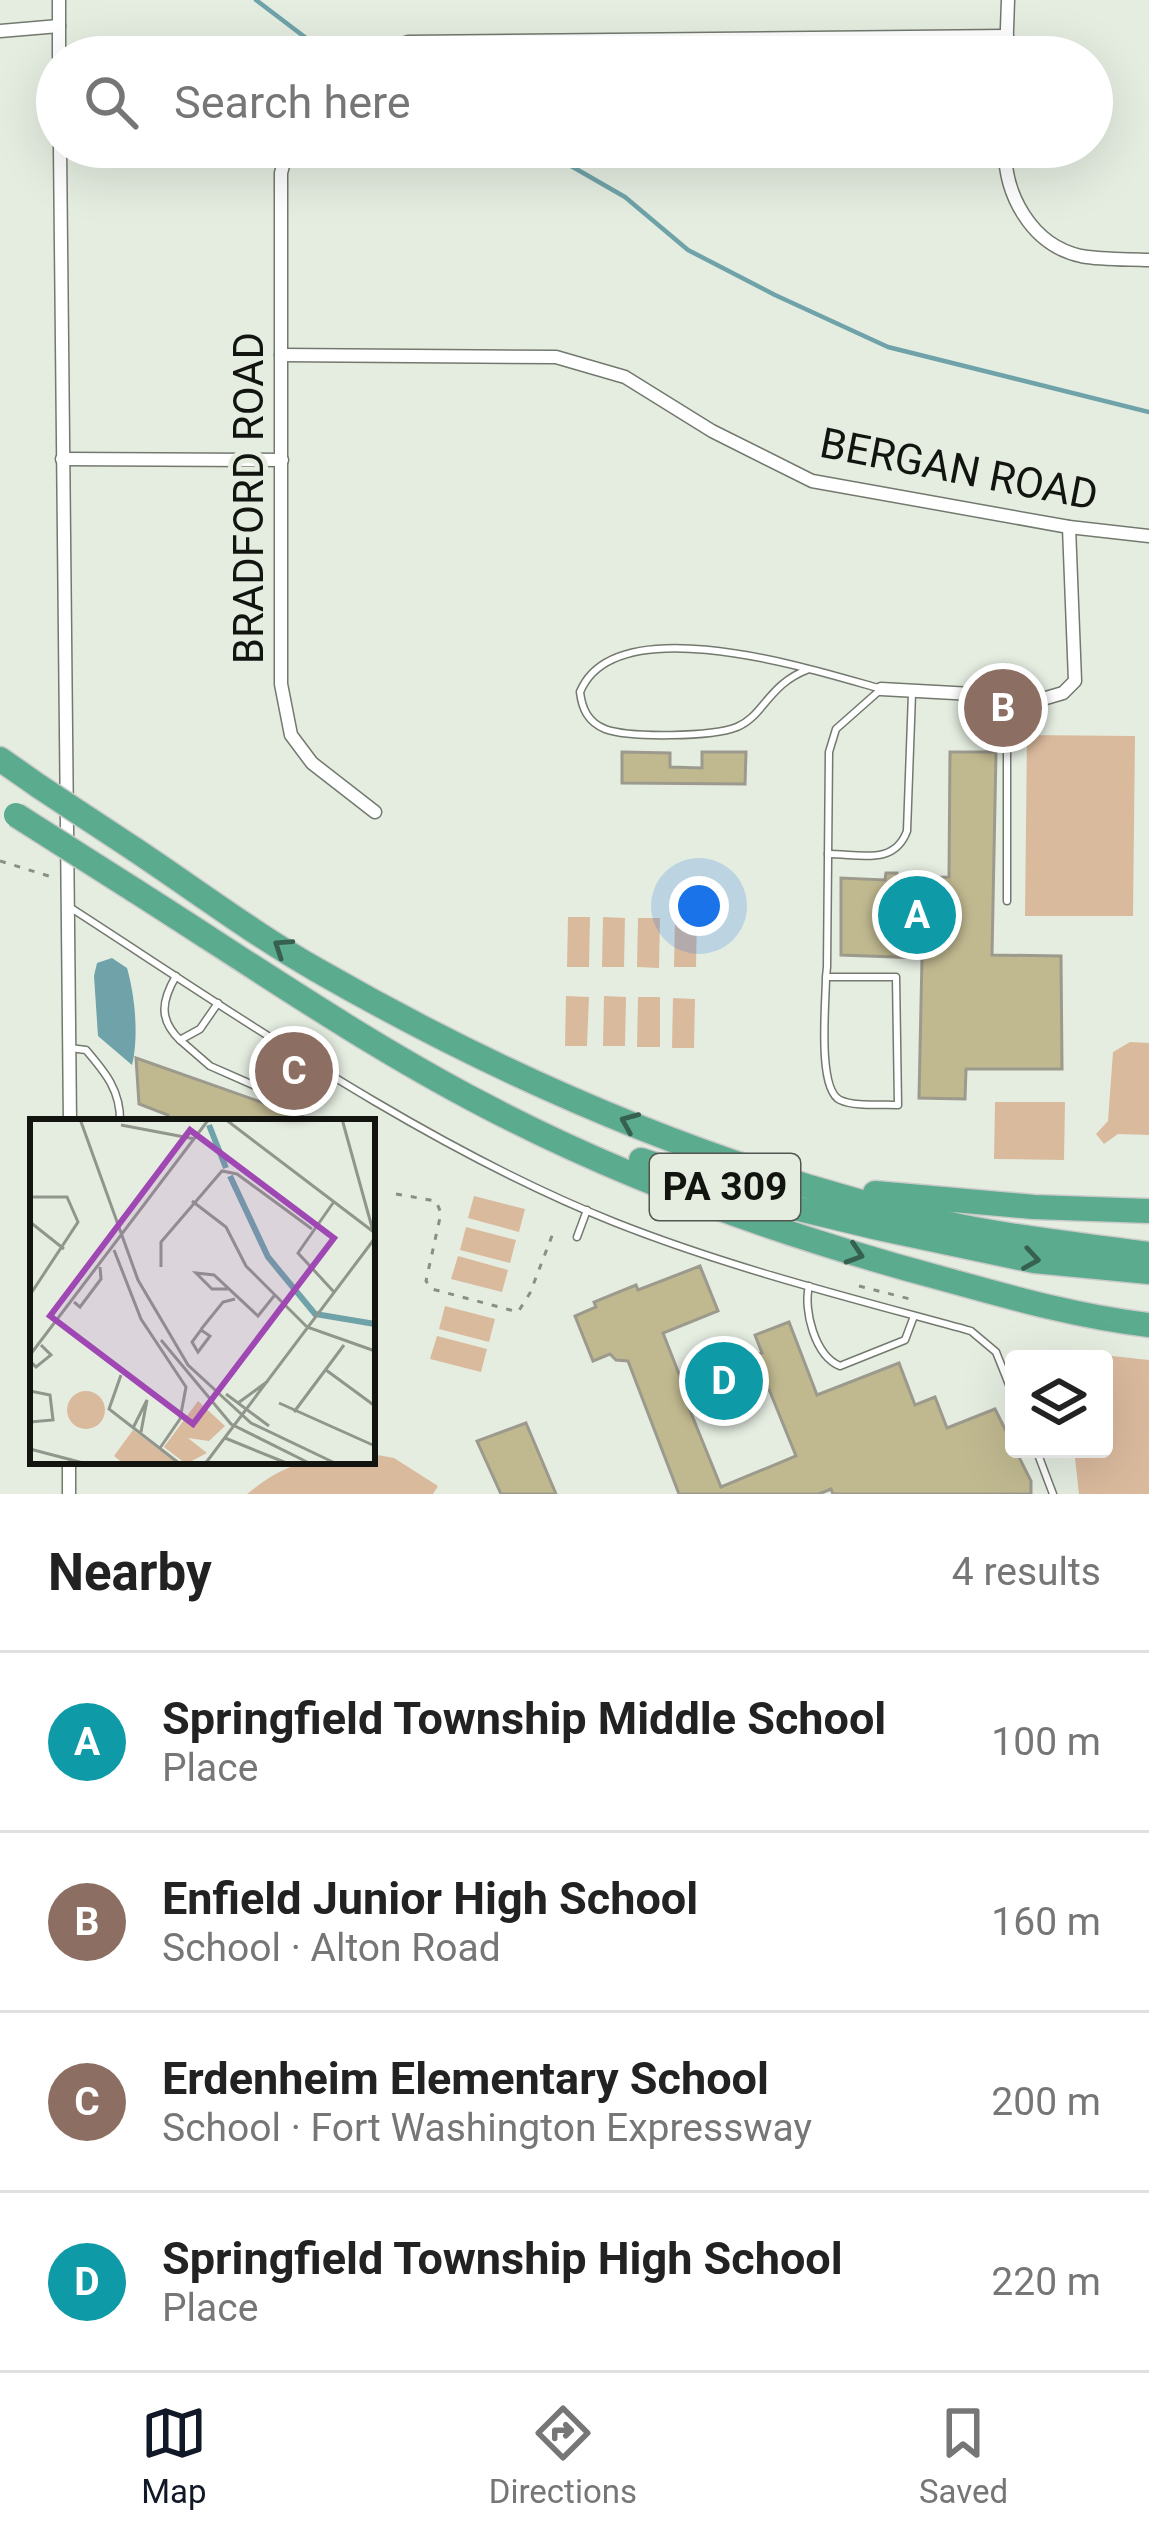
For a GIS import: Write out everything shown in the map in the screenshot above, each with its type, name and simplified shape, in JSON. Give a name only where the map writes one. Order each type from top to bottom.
[{"type":"highway","name":"PA 309","points":[[0,759],[314,969],[506,1070],[643,1128],[819,1188],[964,1227],[1149,1254]]},
{"type":"highway","name":"PA 309","points":[[8,810],[330,1013],[493,1098],[622,1154],[766,1201],[1034,1261],[1149,1272]]},
{"type":"highway","points":[[330,1013],[483,1105],[669,1187],[883,1263],[1063,1312],[1149,1325]]},
{"type":"highway","points":[[819,1188],[1034,1207],[1149,1211]]},
{"type":"street","points":[[59,0],[59,36]]},
{"type":"street","points":[[1006,36],[1008,0]]},
{"type":"street","points":[[0,31],[59,26]]},
{"type":"street","points":[[60,168],[70,1119]]},
{"type":"street","name":"BRADFORD ROAD","points":[[282,168],[281,684],[291,735],[312,763],[375,812]]},
{"type":"street","points":[[1007,168],[1010,194],[1042,236],[1078,256],[1149,260]]},
{"type":"street","name":"BERGAN ROAD","points":[[281,355],[556,356],[625,377],[712,431],[812,481],[1070,527],[1149,536]]},
{"type":"street","points":[[62,459],[282,460]]},
{"type":"street","points":[[881,689],[1046,698],[1063,693],[1075,681],[1070,527]]},
{"type":"street","points":[[68,1494],[69,1464]]},
{"type":"lane","points":[[809,669],[779,683],[741,725],[692,736],[607,730],[582,708],[580,692],[598,666],[625,655],[680,648],[736,652],[809,669],[881,689]]},
{"type":"lane","points":[[826,977],[896,977],[898,1105],[842,1101],[831,1093],[826,1071],[826,977],[829,752],[836,730],[881,689]]},
{"type":"lane","points":[[828,854],[889,855],[901,846],[907,831],[912,692]]},
{"type":"lane","points":[[1007,696],[1007,901]]},
{"type":"lane","points":[[66,905],[218,1003],[478,1159],[587,1210],[740,1267],[971,1331],[996,1352],[1005,1374]]},
{"type":"lane","points":[[176,976],[163,1004],[164,1018],[180,1040],[210,1066],[276,1095]]},
{"type":"lane","points":[[180,1040],[200,1029],[218,1003]]},
{"type":"lane","points":[[70,1048],[86,1050],[105,1072],[115,1088],[120,1119]]},
{"type":"lane","points":[[577,1237],[587,1210]]},
{"type":"lane","points":[[808,1286],[805,1304],[824,1356],[840,1366],[905,1340],[914,1315]]},
{"type":"lane","points":[[1039,1458],[1053,1494]]},
{"type":"path","points":[[0,861],[54,878]]},
{"type":"path","points":[[395,1194],[436,1202],[441,1213],[425,1282],[432,1289],[518,1312],[555,1228]]},
{"type":"path","points":[[859,1286],[910,1299],[913,1286]]},
{"type":"shaded area","points":[[1027,735],[1135,736],[1133,916],[1025,916]]},
{"type":"shaded area","points":[[568,917],[590,917],[589,967],[567,967]]},
{"type":"shaded area","points":[[603,917],[625,918],[624,967],[602,967]]},
{"type":"shaded area","points":[[675,917],[697,917],[696,967],[674,967]]},
{"type":"shaded area","points":[[638,918],[660,918],[659,968],[637,967]]},
{"type":"shaded area","points":[[566,996],[589,997],[587,1046],[565,1046]]},
{"type":"shaded area","points":[[604,996],[626,997],[625,1046],[603,1046]]},
{"type":"shaded area","points":[[638,997],[660,997],[660,1047],[637,1047]]},
{"type":"shaded area","points":[[673,998],[695,999],[694,1048],[672,1048]]},
{"type":"shaded area","points":[[1130,1042],[1149,1043],[1149,1135],[1118,1134],[1104,1144],[1096,1134],[1108,1121],[1113,1052]]},
{"type":"shaded area","points":[[995,1102],[1065,1102],[1064,1160],[994,1159]]},
{"type":"shaded area","points":[[474,1196],[525,1209],[519,1232],[468,1218]]},
{"type":"shaded area","points":[[466,1227],[516,1240],[510,1263],[460,1250]]},
{"type":"shaded area","points":[[458,1256],[508,1270],[502,1292],[451,1279]]},
{"type":"shaded area","points":[[445,1306],[495,1319],[489,1342],[439,1329]]},
{"type":"shaded area","points":[[437,1336],[487,1349],[481,1372],[430,1359]]},
{"type":"shaded area","points":[[1113,1356],[1149,1360],[1149,1494],[1079,1494],[1075,1458],[1113,1458]]},
{"type":"shaded area","points":[[375,1455],[394,1458],[438,1486],[433,1494],[247,1494],[292,1466],[375,1464]]},
{"type":"water","points":[[112,958],[127,968],[132,991],[136,1029],[132,1065],[98,1036],[94,976],[97,963]]},
{"type":"building","points":[[622,752],[670,753],[670,767],[702,768],[702,752],[746,752],[745,784],[622,783]]},
{"type":"building","points":[[950,752],[996,752],[992,955],[1061,956],[1062,1069],[966,1069],[965,1099],[919,1098],[922,958],[841,955],[841,878],[885,880],[886,873],[897,873],[897,879],[949,877]]},
{"type":"building","points":[[136,1058],[309,1119],[168,1119],[139,1104]]},
{"type":"building","points":[[700,1266],[718,1311],[663,1333],[683,1384],[762,1353],[755,1335],[789,1322],[817,1395],[899,1363],[915,1405],[935,1397],[947,1428],[995,1409],[1005,1429],[1005,1458],[1020,1458],[1031,1481],[1031,1494],[833,1494],[831,1489],[819,1494],[679,1494],[628,1361],[610,1354],[593,1361],[575,1316],[596,1307],[594,1302],[636,1285],[638,1290]],"holes":[[[764,1377],[796,1456],[721,1487],[689,1408]]]},
{"type":"building","points":[[526,1423],[556,1494],[501,1494],[477,1441]]},
{"type":"waterway","points":[[256,0],[303,36]]},
{"type":"waterway","points":[[575,168],[625,197],[688,250],[888,347],[1149,412]]},
{"type":"place","name":"Enfield Junior High School","points":[[1003,708]]},
{"type":"place","name":"Springfield Township Middle School","points":[[917,915]]},
{"type":"place","name":"Erdenheim Elementary School","points":[[294,1071]]},
{"type":"place","name":"Springfield Township High School","points":[[724,1381]]}]
